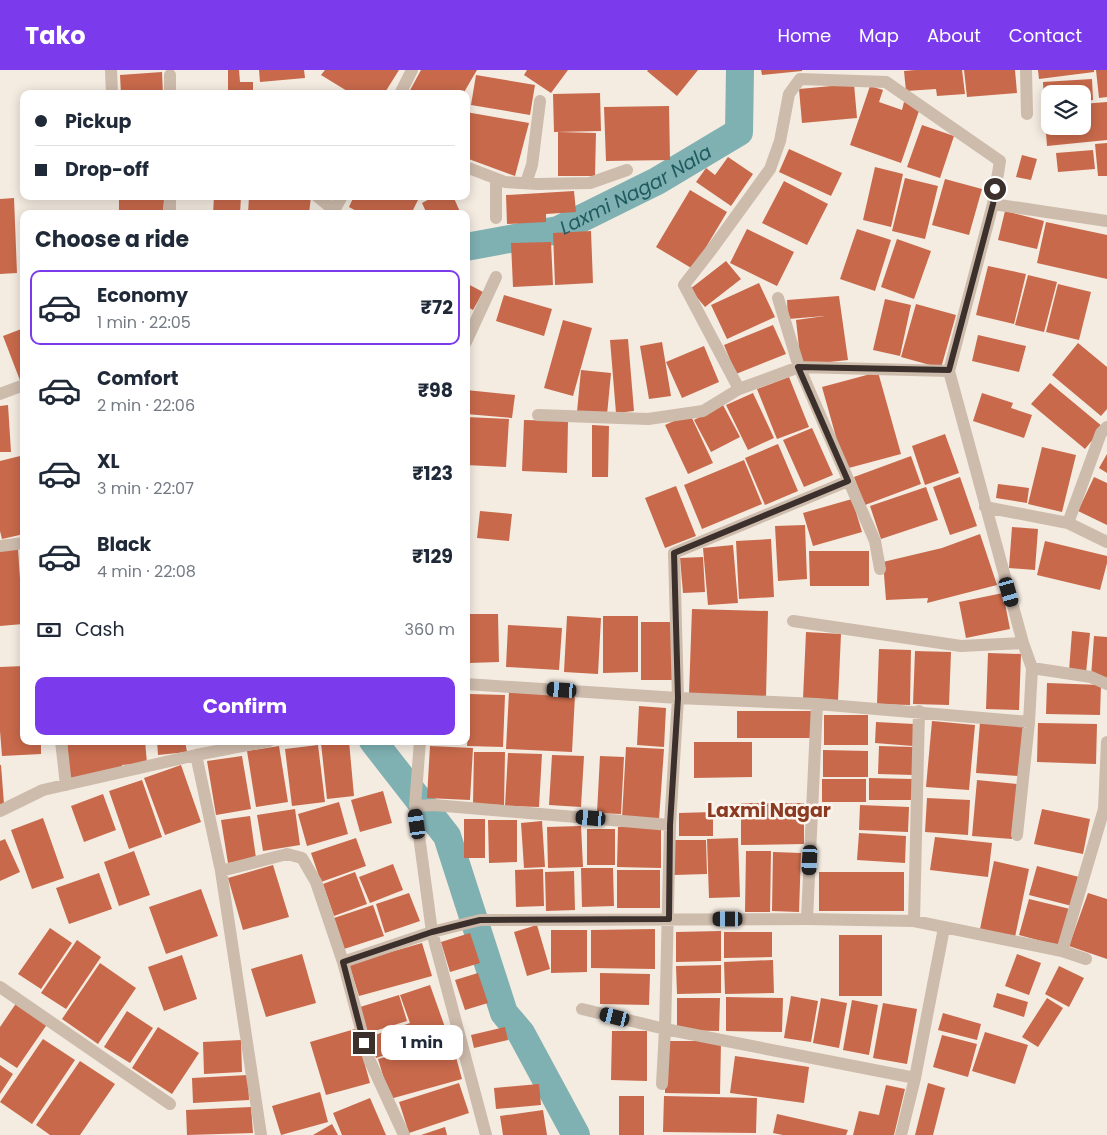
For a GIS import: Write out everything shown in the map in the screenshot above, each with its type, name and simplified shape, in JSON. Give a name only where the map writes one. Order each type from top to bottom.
[{"type":"street","points":[[111,70],[112,90]]},
{"type":"street","points":[[402,90],[412,70]]},
{"type":"street","points":[[1026,70],[1027,114]]},
{"type":"street","points":[[170,75],[170,90]]},
{"type":"street","points":[[739,388],[684,285],[770,169],[780,141],[789,94],[800,79],[886,76],[1000,161],[993,204],[949,370],[985,507],[1023,643],[1032,668],[1029,722],[1017,834]]},
{"type":"street","points":[[526,183],[532,165],[540,102]]},
{"type":"street","points":[[470,169],[496,180],[526,183],[590,183],[626,170]]},
{"type":"street","points":[[496,180],[496,218]]},
{"type":"street","points":[[321,200],[331,210]]},
{"type":"street","points":[[993,204],[1107,221]]},
{"type":"street","points":[[470,333],[496,276]]},
{"type":"street","points":[[778,298],[798,367],[875,541],[880,569]]},
{"type":"street","points":[[538,415],[648,419],[703,411],[739,388],[798,367],[949,370]]},
{"type":"street","points":[[0,394],[20,386]]},
{"type":"street","points":[[1068,524],[1101,433],[1107,427]]},
{"type":"street","points":[[662,1084],[669,919],[670,825],[678,698],[674,553],[848,481]]},
{"type":"street","points":[[985,507],[1068,524],[1107,542]]},
{"type":"street","points":[[0,546],[20,544]]},
{"type":"street","points":[[793,621],[961,646],[1023,643]]},
{"type":"street","points":[[1032,668],[1091,677],[1107,684]]},
{"type":"street","points":[[470,684],[678,698],[817,704],[919,711],[1029,722]]},
{"type":"street","points":[[807,919],[817,704]]},
{"type":"street","points":[[914,922],[919,711]]},
{"type":"street","points":[[1062,951],[1104,809],[1107,742]]},
{"type":"street","points":[[61,745],[66,785]]},
{"type":"street","points":[[0,811],[43,790],[250,745]]},
{"type":"street","points":[[420,745],[415,806],[432,932],[486,1135]]},
{"type":"street","points":[[196,756],[221,872],[261,1135]]},
{"type":"street","points":[[415,806],[434,805],[670,825]]},
{"type":"street","points":[[221,872],[287,854],[302,858],[316,882],[343,962],[369,1059],[404,1135]]},
{"type":"street","points":[[343,962],[432,932],[480,920],[669,919],[807,919],[914,922],[1062,951],[1086,959]]},
{"type":"street","points":[[902,1135],[944,928]]},
{"type":"street","points":[[0,987],[170,1104]]},
{"type":"street","points":[[582,1009],[665,1029],[915,1078]]},
{"type":"building","points":[[228,70],[239,70],[240,82],[253,82],[253,90],[228,90]]},
{"type":"building","points":[[259,70],[304,70],[305,78],[260,82]]},
{"type":"building","points":[[325,70],[399,70],[386,90],[345,90],[321,75]]},
{"type":"building","points":[[421,70],[477,70],[465,90],[410,90]]},
{"type":"building","points":[[527,70],[568,70],[551,93],[524,75]]},
{"type":"building","points":[[648,70],[698,70],[677,96]]},
{"type":"building","points":[[761,70],[802,70],[802,71],[762,75]]},
{"type":"building","points":[[962,70],[965,94],[937,96],[936,89],[906,91],[904,71]]},
{"type":"building","points":[[964,70],[1015,70],[1017,93],[967,97]]},
{"type":"building","points":[[1038,70],[1094,70],[1094,72],[1039,79]]},
{"type":"building","points":[[1096,70],[1107,70],[1107,97],[1099,98]]},
{"type":"building","points":[[162,72],[163,90],[121,90],[120,75]]},
{"type":"building","points":[[476,75],[535,85],[530,115],[471,105]]},
{"type":"building","points":[[1092,79],[1093,100],[1091,100],[1091,85],[1043,85],[1043,82]]},
{"type":"building","points":[[854,84],[857,118],[802,123],[799,89]]},
{"type":"building","points":[[870,86],[883,90],[879,102],[902,110],[904,102],[920,108],[901,163],[850,145]]},
{"type":"building","points":[[600,93],[601,131],[554,132],[553,94]]},
{"type":"building","points":[[1107,102],[1107,140],[1047,146],[1046,135],[1091,135],[1091,103]]},
{"type":"building","points":[[669,106],[670,160],[606,161],[604,107]]},
{"type":"building","points":[[470,113],[529,123],[515,176],[470,159]]},
{"type":"building","points":[[922,125],[954,136],[940,178],[907,167]]},
{"type":"building","points":[[558,132],[596,133],[595,176],[558,176]]},
{"type":"building","points":[[1107,143],[1107,176],[1098,176],[1095,144]]},
{"type":"building","points":[[789,149],[842,173],[831,196],[779,172]]},
{"type":"building","points":[[1093,150],[1095,169],[1058,172],[1056,153]]},
{"type":"building","points":[[1022,155],[1037,159],[1031,180],[1016,177]]},
{"type":"building","points":[[728,157],[753,174],[731,206],[696,182],[706,168],[715,175]]},
{"type":"building","points":[[875,167],[903,174],[891,227],[863,220]]},
{"type":"building","points":[[905,178],[938,186],[925,239],[892,231]]},
{"type":"building","points":[[945,179],[982,189],[969,235],[932,225]]},
{"type":"building","points":[[784,181],[828,204],[807,245],[762,223]]},
{"type":"building","points":[[690,190],[727,212],[693,269],[656,247]]},
{"type":"building","points":[[574,191],[576,212],[546,214],[546,222],[507,224],[506,195]]},
{"type":"building","points":[[14,198],[17,273],[0,274],[0,199]]},
{"type":"building","points":[[119,200],[164,200],[163,210],[119,210]]},
{"type":"building","points":[[214,200],[241,200],[240,210],[213,210]]},
{"type":"building","points":[[249,200],[311,200],[309,210],[248,210]]},
{"type":"building","points":[[352,200],[418,200],[413,210],[355,210],[349,207]]},
{"type":"building","points":[[428,200],[455,200],[459,210],[425,210],[422,203]]},
{"type":"building","points":[[1005,211],[1044,221],[1037,249],[998,240]]},
{"type":"building","points":[[1046,222],[1107,235],[1107,279],[1037,263]]},
{"type":"building","points":[[747,229],[794,252],[777,286],[730,263]]},
{"type":"building","points":[[857,229],[891,240],[875,291],[840,279]]},
{"type":"building","points":[[591,231],[593,283],[555,285],[553,233]]},
{"type":"building","points":[[897,239],[931,251],[914,299],[881,287]]},
{"type":"building","points":[[551,242],[553,285],[513,287],[511,243]]},
{"type":"building","points":[[726,261],[741,279],[705,307],[690,289]]},
{"type":"building","points":[[988,266],[1026,274],[1014,324],[976,315]]},
{"type":"building","points":[[1028,275],[1057,282],[1044,332],[1015,325]]},
{"type":"building","points":[[759,283],[775,317],[727,339],[711,305]]},
{"type":"building","points":[[1058,284],[1091,292],[1079,340],[1046,332]]},
{"type":"building","points":[[470,285],[483,292],[473,310],[470,308]]},
{"type":"building","points":[[504,295],[552,309],[544,336],[496,321]]},
{"type":"building","points":[[839,296],[848,360],[801,365],[796,320],[825,316],[788,319],[787,300]]},
{"type":"building","points":[[885,299],[911,305],[900,356],[873,350]]},
{"type":"building","points":[[916,304],[956,315],[941,368],[901,357]]},
{"type":"building","points":[[563,320],[592,328],[573,396],[544,388]]},
{"type":"building","points":[[773,325],[786,354],[736,374],[724,345]]},
{"type":"building","points":[[20,330],[20,380],[3,336]]},
{"type":"building","points":[[978,335],[1026,346],[1019,372],[972,361]]},
{"type":"building","points":[[628,339],[634,411],[616,413],[610,340]]},
{"type":"building","points":[[662,342],[671,396],[649,399],[640,346]]},
{"type":"building","points":[[1078,343],[1107,367],[1107,409],[1101,416],[1052,375]]},
{"type":"building","points":[[704,346],[719,382],[682,398],[666,362]]},
{"type":"building","points":[[581,370],[611,373],[607,415],[577,412]]},
{"type":"building","points":[[878,372],[901,454],[845,469],[822,387]]},
{"type":"building","points":[[789,377],[809,427],[777,439],[757,389]]},
{"type":"building","points":[[1050,383],[1103,427],[1085,449],[1031,404]]},
{"type":"building","points":[[470,390],[515,395],[512,418],[470,414]]},
{"type":"building","points":[[753,393],[774,438],[748,450],[726,405]]},
{"type":"building","points":[[982,393],[1013,403],[1011,408],[1032,415],[1024,438],[973,421]]},
{"type":"building","points":[[8,405],[11,452],[0,452],[0,406]]},
{"type":"building","points":[[723,405],[740,437],[711,452],[694,420]]},
{"type":"building","points":[[690,414],[713,463],[688,474],[665,425]]},
{"type":"building","points":[[470,417],[509,419],[506,467],[470,465]]},
{"type":"building","points":[[524,420],[568,421],[567,473],[522,471]]},
{"type":"building","points":[[592,425],[609,426],[608,477],[592,477]]},
{"type":"building","points":[[812,428],[833,475],[804,487],[783,440]]},
{"type":"building","points":[[945,434],[959,473],[925,485],[912,446]]},
{"type":"building","points":[[778,444],[798,491],[765,505],[745,458]]},
{"type":"building","points":[[1042,447],[1076,455],[1062,512],[1028,504]]},
{"type":"building","points":[[1107,454],[1107,473],[1099,468]]},
{"type":"building","points":[[20,456],[20,535],[2,539],[0,531],[0,461]]},
{"type":"building","points":[[911,456],[921,484],[865,505],[854,477]]},
{"type":"building","points":[[744,460],[762,504],[702,529],[684,485]]},
{"type":"building","points":[[960,477],[977,526],[950,535],[933,487]]},
{"type":"building","points":[[1094,477],[1107,483],[1107,525],[1078,511]]},
{"type":"building","points":[[998,484],[1029,488],[1027,503],[996,498]]},
{"type":"building","points":[[676,486],[696,536],[665,548],[645,498]]},
{"type":"building","points":[[926,487],[938,520],[881,539],[870,506]]},
{"type":"building","points":[[852,499],[862,532],[813,546],[803,513]]},
{"type":"building","points":[[480,511],[512,514],[509,541],[477,538]]},
{"type":"building","points":[[805,525],[807,579],[778,581],[775,526]]},
{"type":"building","points":[[1012,527],[1038,529],[1035,570],[1009,568]]},
{"type":"building","points":[[980,534],[997,585],[927,603],[928,598],[886,600],[883,562],[942,548]]},
{"type":"building","points":[[771,539],[774,597],[739,599],[736,541]]},
{"type":"building","points":[[1045,541],[1107,556],[1100,590],[1037,575]]},
{"type":"building","points":[[733,545],[738,603],[708,605],[703,548]]},
{"type":"building","points":[[18,549],[20,624],[0,626],[0,550]]},
{"type":"building","points":[[809,551],[869,551],[869,586],[810,586]]},
{"type":"building","points":[[703,557],[705,592],[683,593],[680,558]]},
{"type":"building","points":[[1003,593],[1010,629],[966,638],[959,602]]},
{"type":"building","points":[[692,609],[768,611],[766,697],[689,694]]},
{"type":"building","points":[[470,614],[498,614],[499,662],[470,663]]},
{"type":"building","points":[[567,616],[601,618],[598,674],[564,672]]},
{"type":"building","points":[[603,616],[638,616],[638,672],[603,673]]},
{"type":"building","points":[[641,622],[673,622],[673,680],[641,680]]},
{"type":"building","points":[[508,625],[562,628],[559,670],[506,667]]},
{"type":"building","points":[[1072,631],[1090,633],[1086,673],[1069,671]]},
{"type":"building","points":[[806,632],[841,634],[838,700],[803,699]]},
{"type":"building","points":[[1094,636],[1107,637],[1107,678],[1091,677]]},
{"type":"building","points":[[879,649],[911,650],[910,705],[877,704]]},
{"type":"building","points":[[915,651],[951,652],[949,705],[913,704]]},
{"type":"building","points":[[988,653],[1021,654],[1019,710],[986,709]]},
{"type":"building","points":[[20,666],[20,745],[41,745],[41,754],[2,756],[0,667]]},
{"type":"building","points":[[1047,683],[1101,685],[1100,715],[1046,714]]},
{"type":"building","points":[[509,692],[575,695],[572,752],[506,749]]},
{"type":"building","points":[[470,694],[505,695],[503,747],[467,746],[470,745]]},
{"type":"building","points":[[639,706],[666,708],[664,747],[637,745]]},
{"type":"building","points":[[737,711],[811,711],[811,738],[737,738]]},
{"type":"building","points":[[824,715],[868,715],[868,745],[824,745]]},
{"type":"building","points":[[932,721],[975,725],[969,790],[926,787]]},
{"type":"building","points":[[876,722],[914,724],[913,746],[875,743]]},
{"type":"building","points":[[980,722],[1024,726],[1019,776],[976,773]]},
{"type":"building","points":[[1038,723],[1097,724],[1096,764],[1037,762]]},
{"type":"building","points":[[694,742],[752,742],[752,777],[694,778]]},
{"type":"building","points":[[67,745],[145,745],[147,763],[122,765],[122,769],[70,779]]},
{"type":"building","points":[[157,745],[186,745],[187,752],[158,755]]},
{"type":"building","points":[[318,745],[325,802],[292,806],[285,749]]},
{"type":"building","points":[[321,745],[349,745],[354,796],[327,799]]},
{"type":"building","points":[[279,746],[288,802],[256,807],[247,751]]},
{"type":"building","points":[[430,746],[473,748],[470,800],[427,798]]},
{"type":"building","points":[[879,746],[913,747],[913,775],[878,774]]},
{"type":"building","points":[[626,747],[664,749],[659,820],[622,818]]},
{"type":"building","points":[[823,750],[868,751],[868,777],[823,777]]},
{"type":"building","points":[[474,752],[505,752],[504,805],[473,804]]},
{"type":"building","points":[[508,753],[542,754],[539,807],[505,806]]},
{"type":"building","points":[[552,755],[584,756],[581,807],[549,805]]},
{"type":"building","points":[[242,756],[251,809],[216,815],[207,761]]},
{"type":"building","points":[[600,756],[624,757],[621,814],[597,813]]},
{"type":"building","points":[[1,765],[4,804],[0,804]]},
{"type":"building","points":[[181,765],[201,822],[165,835],[144,778]]},
{"type":"building","points":[[869,778],[912,779],[912,800],[869,800]]},
{"type":"building","points":[[822,779],[866,779],[866,802],[822,802]]},
{"type":"building","points":[[142,780],[162,837],[129,849],[109,791]]},
{"type":"building","points":[[977,780],[1017,784],[1012,839],[972,836]]},
{"type":"building","points":[[383,791],[392,823],[360,832],[351,800]]},
{"type":"building","points":[[103,794],[116,830],[84,842],[71,806]]},
{"type":"building","points":[[927,798],[970,800],[968,835],[925,832]]},
{"type":"building","points":[[339,802],[348,834],[307,846],[298,814]]},
{"type":"building","points":[[741,803],[804,803],[804,844],[741,845]]},
{"type":"building","points":[[860,805],[909,807],[908,832],[859,830]]},
{"type":"building","points":[[295,809],[300,845],[263,851],[257,815]]},
{"type":"building","points":[[1042,809],[1090,819],[1083,854],[1034,844]]},
{"type":"building","points":[[713,812],[713,836],[679,836],[679,813]]},
{"type":"building","points":[[250,816],[256,858],[228,863],[221,820]]},
{"type":"building","points":[[43,818],[64,878],[32,889],[11,830]]},
{"type":"building","points":[[464,819],[485,819],[485,858],[464,858]]},
{"type":"building","points":[[488,820],[517,820],[517,862],[489,863]]},
{"type":"building","points":[[542,821],[545,867],[524,868],[521,823]]},
{"type":"building","points":[[581,826],[583,867],[548,868],[547,827]]},
{"type":"building","points":[[618,827],[661,827],[661,868],[617,867]]},
{"type":"building","points":[[587,829],[615,829],[615,865],[587,865]]},
{"type":"building","points":[[859,833],[906,836],[905,863],[857,860]]},
{"type":"building","points":[[935,837],[992,843],[988,877],[930,870]]},
{"type":"building","points":[[356,838],[366,866],[321,882],[311,853]]},
{"type":"building","points":[[738,838],[740,897],[709,898],[707,839]]},
{"type":"building","points":[[5,839],[20,872],[0,881],[0,841]]},
{"type":"building","points":[[673,840],[706,840],[707,874],[674,875]]},
{"type":"building","points":[[134,851],[150,895],[119,906],[104,862]]},
{"type":"building","points":[[746,851],[771,851],[770,912],[745,912]]},
{"type":"building","points":[[773,852],[801,853],[799,912],[772,911]]},
{"type":"building","points":[[994,861],[1029,869],[1015,937],[980,929]]},
{"type":"building","points":[[393,864],[403,890],[370,903],[359,877]]},
{"type":"building","points":[[273,865],[289,917],[243,930],[228,878]]},
{"type":"building","points":[[1037,866],[1079,877],[1072,906],[1029,895]]},
{"type":"building","points":[[581,868],[613,868],[614,906],[582,907]]},
{"type":"building","points":[[543,869],[544,906],[516,907],[515,870]]},
{"type":"building","points":[[617,870],[660,870],[660,908],[617,908]]},
{"type":"building","points":[[574,871],[575,910],[546,911],[545,872]]},
{"type":"building","points":[[355,872],[367,904],[334,916],[323,884]]},
{"type":"building","points":[[819,872],[904,872],[904,911],[819,911]]},
{"type":"building","points":[[99,873],[112,909],[69,924],[56,888]]},
{"type":"building","points":[[201,889],[218,936],[166,954],[149,907]]},
{"type":"building","points":[[409,893],[420,921],[385,933],[376,904]]},
{"type":"building","points":[[1088,893],[1107,899],[1107,959],[1069,946]]},
{"type":"building","points":[[1029,899],[1070,909],[1060,946],[1019,935]]},
{"type":"building","points":[[373,905],[384,936],[344,949],[334,918]]},
{"type":"building","points":[[537,925],[550,969],[527,976],[514,932]]},
{"type":"building","points":[[50,928],[72,943],[41,989],[18,974]]},
{"type":"building","points":[[655,929],[655,969],[591,968],[591,930]]},
{"type":"building","points":[[551,930],[587,930],[587,972],[551,973]]},
{"type":"building","points":[[721,931],[721,961],[676,962],[676,932]]},
{"type":"building","points":[[724,932],[772,932],[772,957],[724,958]]},
{"type":"building","points":[[470,933],[480,963],[450,972],[441,942]]},
{"type":"building","points":[[839,935],[882,935],[882,996],[839,996]]},
{"type":"building","points":[[77,940],[101,957],[66,1009],[41,993]]},
{"type":"building","points":[[422,943],[432,976],[359,996],[349,964]]},
{"type":"building","points":[[302,954],[316,1003],[266,1017],[251,969]]},
{"type":"building","points":[[1017,954],[1041,963],[1029,995],[1005,986]]},
{"type":"building","points":[[182,955],[197,999],[164,1011],[148,967]]},
{"type":"building","points":[[773,960],[774,993],[725,994],[724,962]]},
{"type":"building","points":[[100,963],[136,988],[98,1044],[62,1019]]},
{"type":"building","points":[[721,965],[721,993],[677,994],[676,966]]},
{"type":"building","points":[[1059,966],[1084,978],[1069,1007],[1045,994]]},
{"type":"building","points":[[478,973],[488,1003],[465,1010],[455,980]]},
{"type":"building","points":[[600,973],[650,974],[649,1005],[600,1004]]},
{"type":"building","points":[[430,985],[446,1030],[415,1041],[416,1045],[376,1058],[369,1037],[410,1023],[400,995]]},
{"type":"building","points":[[997,993],[1028,1002],[1024,1017],[993,1007]]},
{"type":"building","points":[[399,995],[407,1021],[368,1033],[360,1007]]},
{"type":"building","points":[[791,996],[818,1001],[811,1042],[784,1038]]},
{"type":"building","points":[[726,997],[783,998],[782,1032],[726,1031]]},
{"type":"building","points":[[677,998],[720,998],[719,1031],[677,1030]]},
{"type":"building","points":[[821,998],[847,1003],[839,1048],[813,1043]]},
{"type":"building","points":[[1047,998],[1063,1008],[1038,1047],[1022,1037]]},
{"type":"building","points":[[852,1000],[878,1005],[869,1055],[843,1050]]},
{"type":"building","points":[[17,1002],[48,1023],[17,1068],[0,1057],[0,1027]]},
{"type":"building","points":[[883,1003],[917,1009],[907,1064],[873,1058]]},
{"type":"building","points":[[127,1011],[153,1028],[130,1063],[104,1047]]},
{"type":"building","points":[[943,1013],[981,1024],[977,1040],[938,1030]]},
{"type":"building","points":[[158,1027],[199,1053],[172,1094],[132,1068]]},
{"type":"building","points":[[505,1027],[508,1040],[474,1048],[471,1035]]},
{"type":"building","points":[[355,1029],[370,1083],[326,1095],[310,1042]]},
{"type":"building","points":[[612,1031],[647,1031],[647,1081],[611,1080]]},
{"type":"building","points":[[985,1032],[1028,1045],[1015,1084],[972,1071]]},
{"type":"building","points":[[942,1035],[977,1044],[968,1077],[933,1067]]},
{"type":"building","points":[[43,1039],[75,1060],[32,1124],[0,1102]]},
{"type":"building","points":[[451,1039],[462,1079],[390,1099],[378,1059]]},
{"type":"building","points":[[241,1040],[242,1072],[204,1074],[203,1042]]},
{"type":"building","points":[[665,1041],[721,1041],[720,1094],[665,1093]]},
{"type":"building","points":[[735,1056],[809,1067],[804,1103],[730,1093]]},
{"type":"building","points":[[80,1061],[115,1084],[80,1135],[50,1135],[36,1125]]},
{"type":"building","points":[[0,1065],[13,1074],[0,1094]]},
{"type":"building","points":[[248,1075],[249,1100],[193,1103],[192,1078]]},
{"type":"building","points":[[459,1083],[469,1113],[409,1133],[399,1102]]},
{"type":"building","points":[[928,1083],[945,1088],[933,1135],[915,1135]]},
{"type":"building","points":[[539,1084],[541,1105],[496,1109],[494,1088]]},
{"type":"building","points":[[886,1085],[905,1089],[894,1135],[853,1135],[859,1111],[879,1115]]},
{"type":"building","points":[[320,1092],[328,1122],[281,1135],[272,1106]]},
{"type":"building","points":[[619,1096],[644,1096],[644,1135],[619,1135]]},
{"type":"building","points":[[664,1096],[757,1098],[756,1133],[663,1132]]},
{"type":"building","points":[[370,1098],[386,1135],[342,1135],[333,1113]]},
{"type":"building","points":[[251,1107],[253,1133],[187,1135],[186,1110]]},
{"type":"building","points":[[543,1110],[547,1135],[503,1135],[500,1116]]},
{"type":"building","points":[[777,1114],[848,1130],[846,1135],[783,1135],[773,1133]]},
{"type":"building","points":[[332,1124],[338,1135],[313,1135]]},
{"type":"building","points":[[445,1127],[447,1135],[421,1135]]},
{"type":"waterway","name":"Laxmi Nagar Nala","points":[[470,246],[558,230],[657,181],[739,132],[740,70]]},
{"type":"waterway","name":"Laxmi Nagar Nala","points":[[376,745],[447,836],[504,1013],[521,1033],[576,1135]]},
{"type":"district","name":"Laxmi Nagar","points":[[769,810]]},
{"type":"route","points":[[364,1043],[343,962],[432,932],[480,920],[669,919],[670,825],[678,698],[674,553],[848,481],[798,367],[949,370],[993,204],[995,189]]}]
